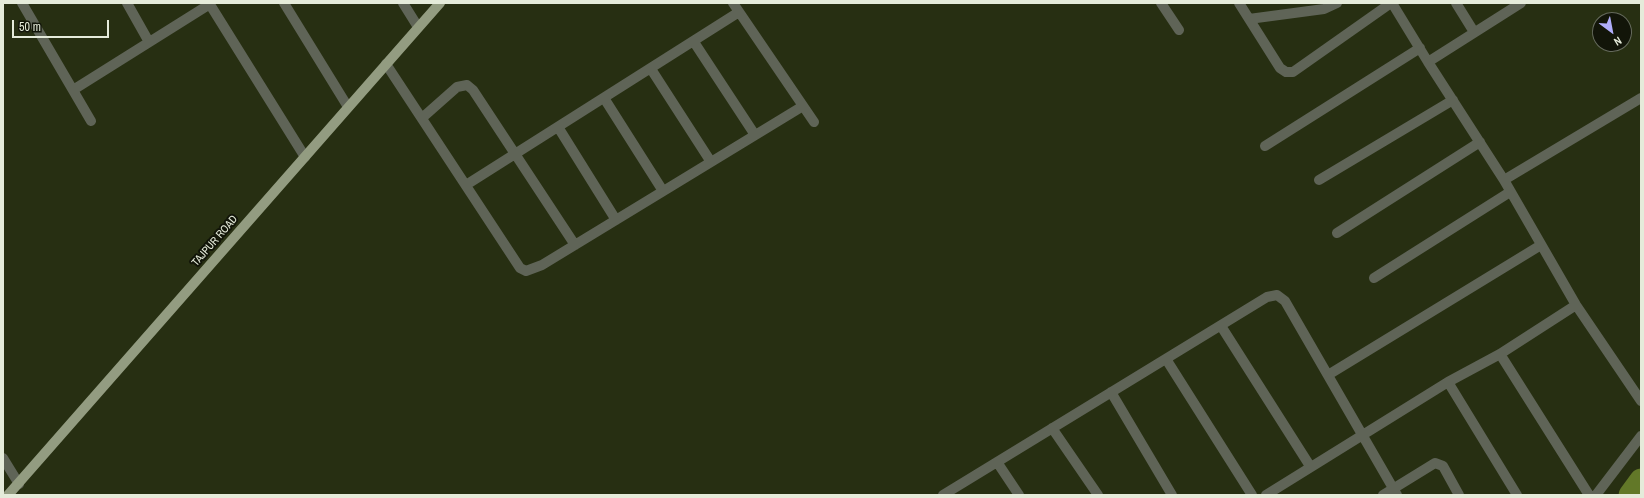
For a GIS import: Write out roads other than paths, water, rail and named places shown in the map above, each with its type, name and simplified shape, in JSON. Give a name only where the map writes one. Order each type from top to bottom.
[{"type":"main road","name":"TAJPUR ROAD","points":[[8,495],[440,3]]},
{"type":"street","points":[[22,3],[92,121]]},
{"type":"street","points":[[127,3],[149,42]]},
{"type":"street","points":[[73,90],[210,3],[305,157]]},
{"type":"street","points":[[284,3],[348,107]]},
{"type":"street","points":[[403,3],[418,27]]},
{"type":"street","points":[[733,3],[814,122]]},
{"type":"street","points":[[1160,3],[1179,30]]},
{"type":"street","points":[[1239,3],[1280,68],[1286,72],[1293,72],[1392,3],[1504,180],[1576,305],[1641,401]]},
{"type":"street","points":[[1250,19],[1324,9],[1338,3]]},
{"type":"street","points":[[1456,3],[1474,32]]},
{"type":"street","points":[[1428,62],[1510,6],[1521,3]]},
{"type":"street","points":[[466,185],[694,42],[739,12]]},
{"type":"street","points":[[694,42],[754,135]]},
{"type":"street","points":[[1265,146],[1420,48]]},
{"type":"street","points":[[386,64],[520,268],[526,271],[542,265],[803,106]]},
{"type":"street","points":[[651,69],[710,162]]},
{"type":"street","points":[[422,118],[457,87],[467,85],[473,90],[574,245]]},
{"type":"street","points":[[604,98],[663,191]]},
{"type":"street","points":[[1504,180],[1641,98]]},
{"type":"street","points":[[1319,180],[1453,100]]},
{"type":"street","points":[[558,127],[616,220]]},
{"type":"street","points":[[1337,233],[1480,142]]},
{"type":"street","points":[[1374,278],[1510,192]]},
{"type":"street","points":[[1328,375],[1541,245]]},
{"type":"street","points":[[943,495],[1267,297],[1277,295],[1285,302],[1395,491]]},
{"type":"street","points":[[1266,495],[1310,466],[1448,382],[1500,354],[1576,305]]},
{"type":"street","points":[[1220,326],[1310,466]]},
{"type":"street","points":[[1500,354],[1589,495]]},
{"type":"street","points":[[1166,359],[1252,495]]},
{"type":"street","points":[[1448,382],[1518,495]]},
{"type":"street","points":[[1111,392],[1172,495]]},
{"type":"street","points":[[1052,428],[1098,495]]},
{"type":"street","points":[[1596,495],[1641,436]]},
{"type":"street","points":[[3,458],[19,484]]},
{"type":"street","points":[[997,462],[1019,495]]},
{"type":"street","points":[[1383,495],[1395,491],[1429,466],[1440,464],[1459,495]]},
{"type":"waterway","points":[[1630,495],[1641,480]]}]
